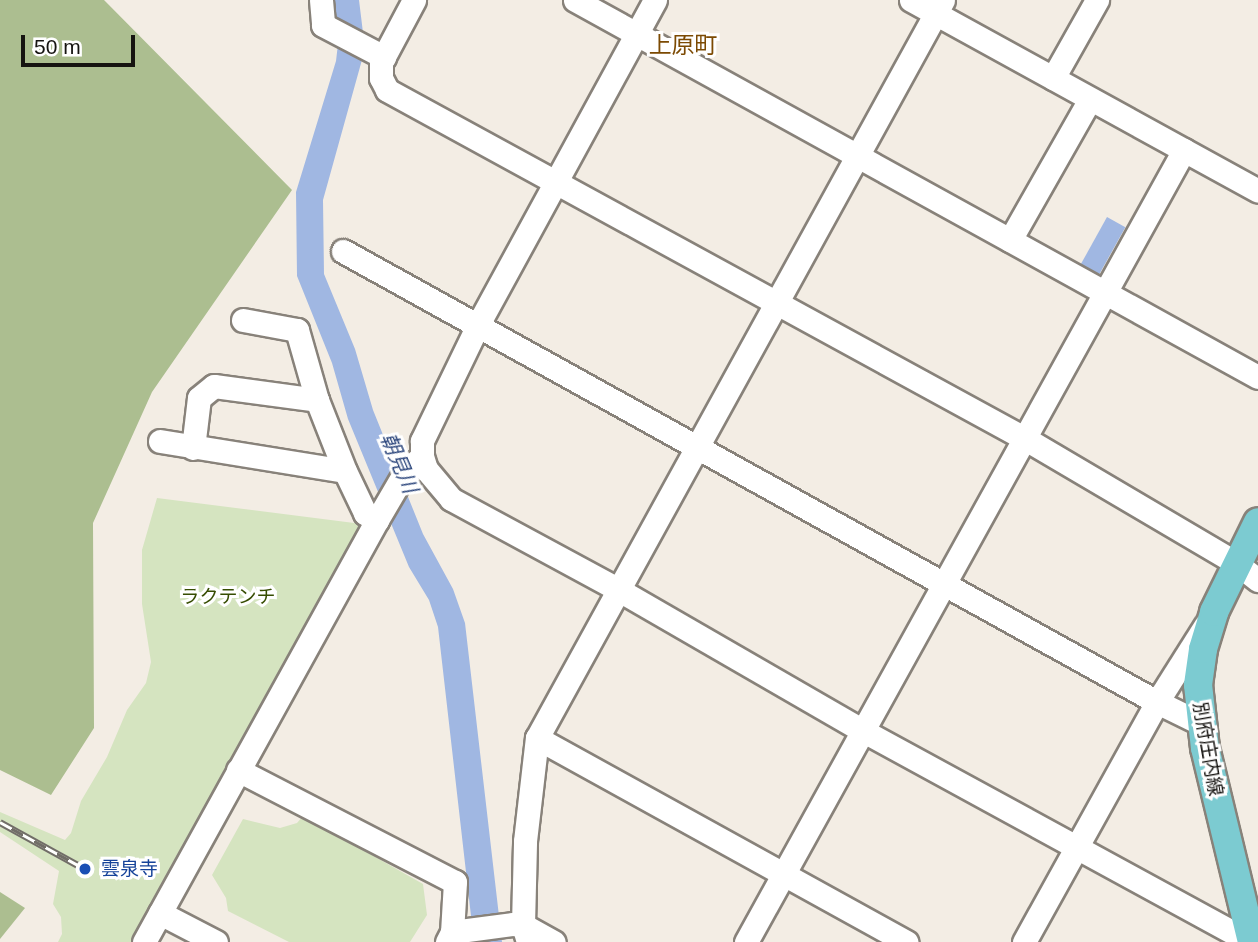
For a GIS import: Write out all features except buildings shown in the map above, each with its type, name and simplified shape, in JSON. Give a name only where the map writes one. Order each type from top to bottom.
[{"type":"main road","name":"別府庄内線","points":[[1251,937],[1200,723],[1198,698],[1201,661],[1214,612],[1258,522]]},
{"type":"street","points":[[321,0],[323,25],[377,53]]},
{"type":"street","points":[[414,0],[377,53],[381,78],[387,90],[557,180],[1024,438],[1236,563],[1258,580]]},
{"type":"street","points":[[575,0],[1258,377]]},
{"type":"street","points":[[144,942],[377,520],[414,464],[422,441],[477,327],[655,0]]},
{"type":"street","points":[[911,0],[939,7],[1053,78],[1258,191]]},
{"type":"street","points":[[1053,78],[1097,0]]},
{"type":"street","points":[[522,930],[525,841],[537,738],[939,7]]},
{"type":"street","points":[[1010,240],[1090,99]]},
{"type":"street","points":[[746,942],[1184,150]]},
{"type":"street","points":[[343,251],[1157,702],[1200,723]]},
{"type":"street","points":[[243,320],[297,330],[317,400],[345,471],[365,513],[377,520]]},
{"type":"street","points":[[193,448],[199,398],[214,386],[317,400]]},
{"type":"street","points":[[160,441],[345,471]]},
{"type":"street","points":[[414,464],[452,499],[619,590],[1076,849],[1237,935],[1251,937]]},
{"type":"street","points":[[1024,942],[1157,702],[1214,612]]},
{"type":"street","points":[[537,738],[906,942]]},
{"type":"street","points":[[238,770],[455,882],[456,935],[522,930],[554,942]]},
{"type":"street","points":[[160,913],[215,942]]},
{"type":"green space","points":[[0,0],[104,0],[292,190],[152,392],[93,523],[94,728],[51,795],[0,770]]},
{"type":"green space","name":"ラクテンチ","points":[[157,498],[362,524],[139,942],[58,942],[62,934],[61,917],[53,904],[59,871],[0,832],[0,812],[65,840],[71,833],[81,801],[107,757],[127,710],[146,683],[151,662],[142,604],[142,550]]},
{"type":"green space","points":[[303,816],[423,884],[427,915],[410,942],[289,942],[228,911],[226,898],[212,875],[243,819],[280,828],[297,823]]},
{"type":"green space","points":[[0,892],[25,908],[0,939]]},
{"type":"water","points":[[332,0],[359,0],[365,49],[323,200],[324,274],[355,349],[373,410],[423,534],[453,589],[465,623],[502,942],[474,942],[438,627],[429,600],[409,567],[348,419],[332,363],[297,276],[296,192],[336,61],[338,44]]},
{"type":"water","points":[[1107,217],[1125,227],[1099,275],[1080,265]]},
{"type":"railway","points":[[0,822],[85,869]]},
{"type":"place","name":"雲泉寺","points":[[85,869]]},
{"type":"district","name":"上原町","points":[[683,45]]},
{"type":"water label","name":"朝見川","points":[[399,463]]}]
